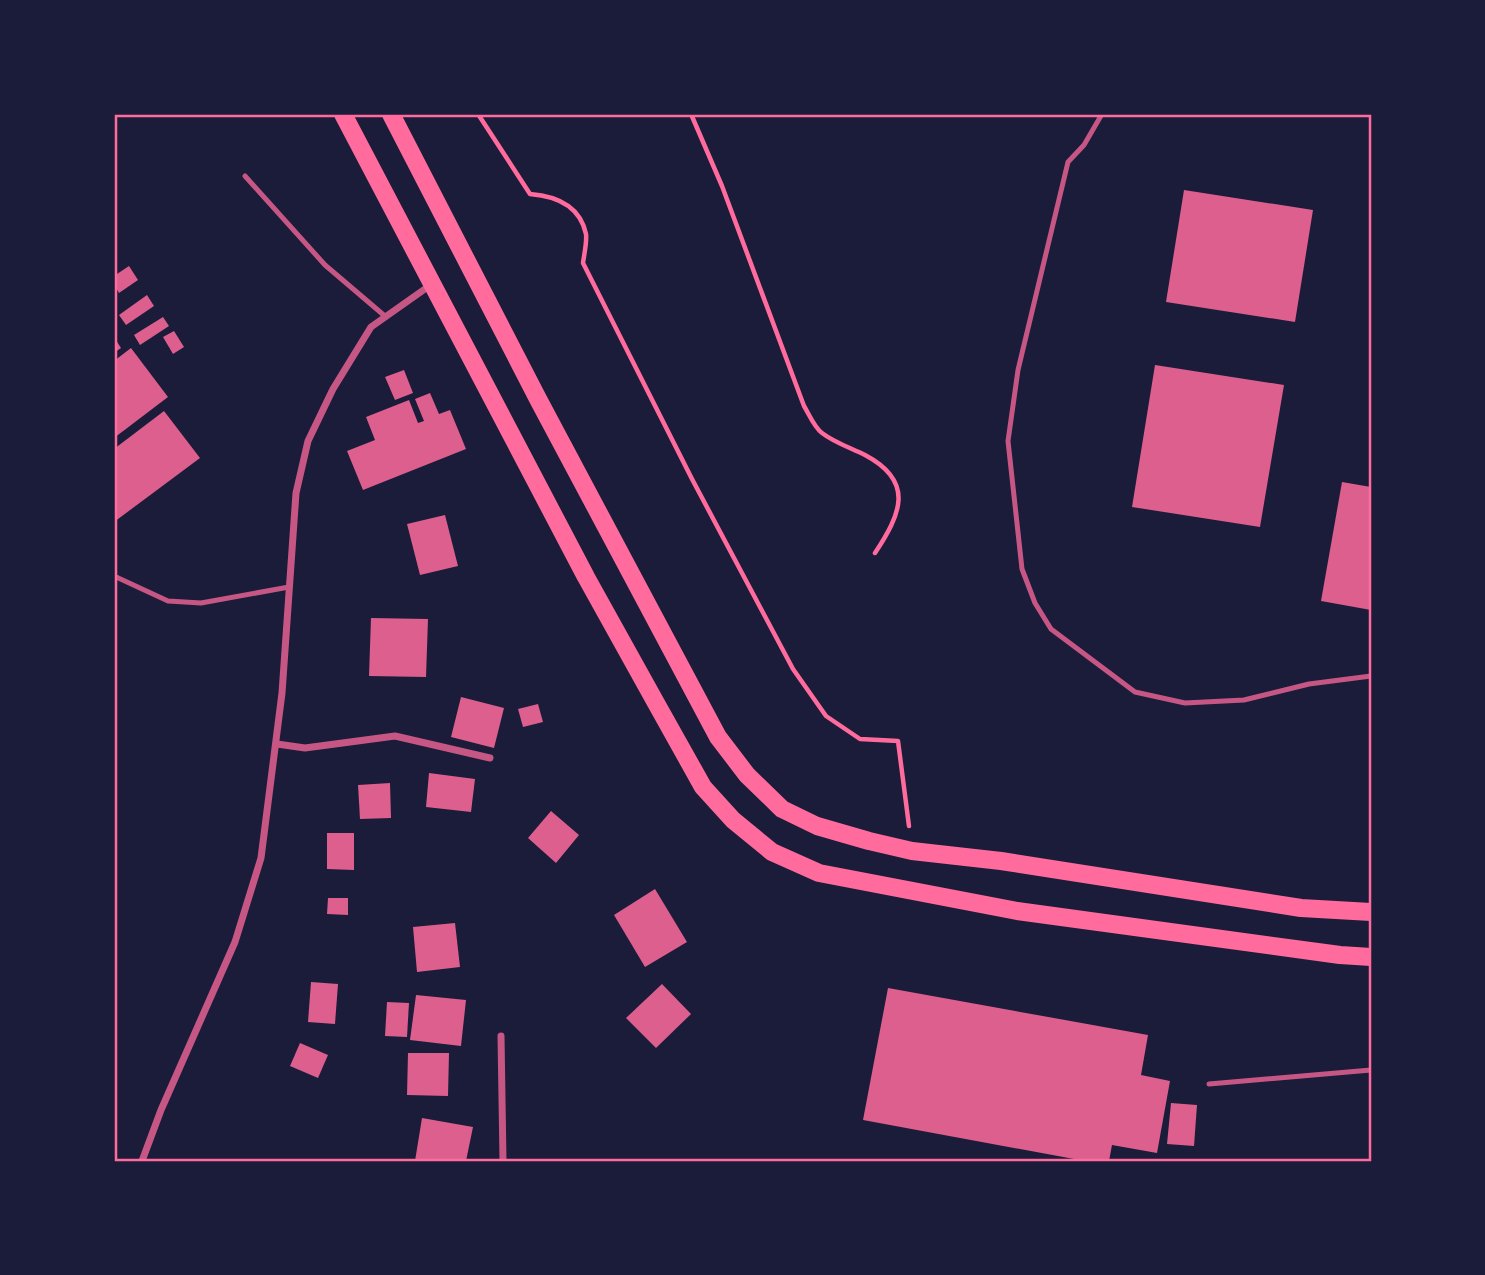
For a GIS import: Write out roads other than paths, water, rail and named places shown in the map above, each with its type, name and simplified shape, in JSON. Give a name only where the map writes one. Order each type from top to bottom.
[{"type":"main road","points":[[343,114],[586,577],[703,787],[733,820],[772,852],[819,873],[1017,911],[1371,957]]},
{"type":"main road","points":[[391,114],[538,399],[718,737],[747,775],[782,808],[817,825],[912,851],[1001,861],[1301,908],[1371,912]]},
{"type":"street","points":[[142,1161],[160,1110],[239,930],[261,858],[276,744],[296,493],[308,441],[333,389],[371,327],[432,284]]},
{"type":"street","points":[[276,744],[305,748],[395,736],[489,758]]},
{"type":"street","points":[[501,1036],[503,1161]]},
{"type":"lane","points":[[1102,114],[1084,145],[1068,162],[1018,370],[1013,403],[1008,441],[1022,569],[1035,603],[1051,629],[1135,692],[1185,703],[1244,700],[1309,684],[1371,676]]},
{"type":"lane","points":[[244,176],[325,265],[386,317]]},
{"type":"lane","points":[[114,576],[168,601],[201,603],[289,587]]},
{"type":"lane","points":[[1209,1084],[1371,1069]]}]
